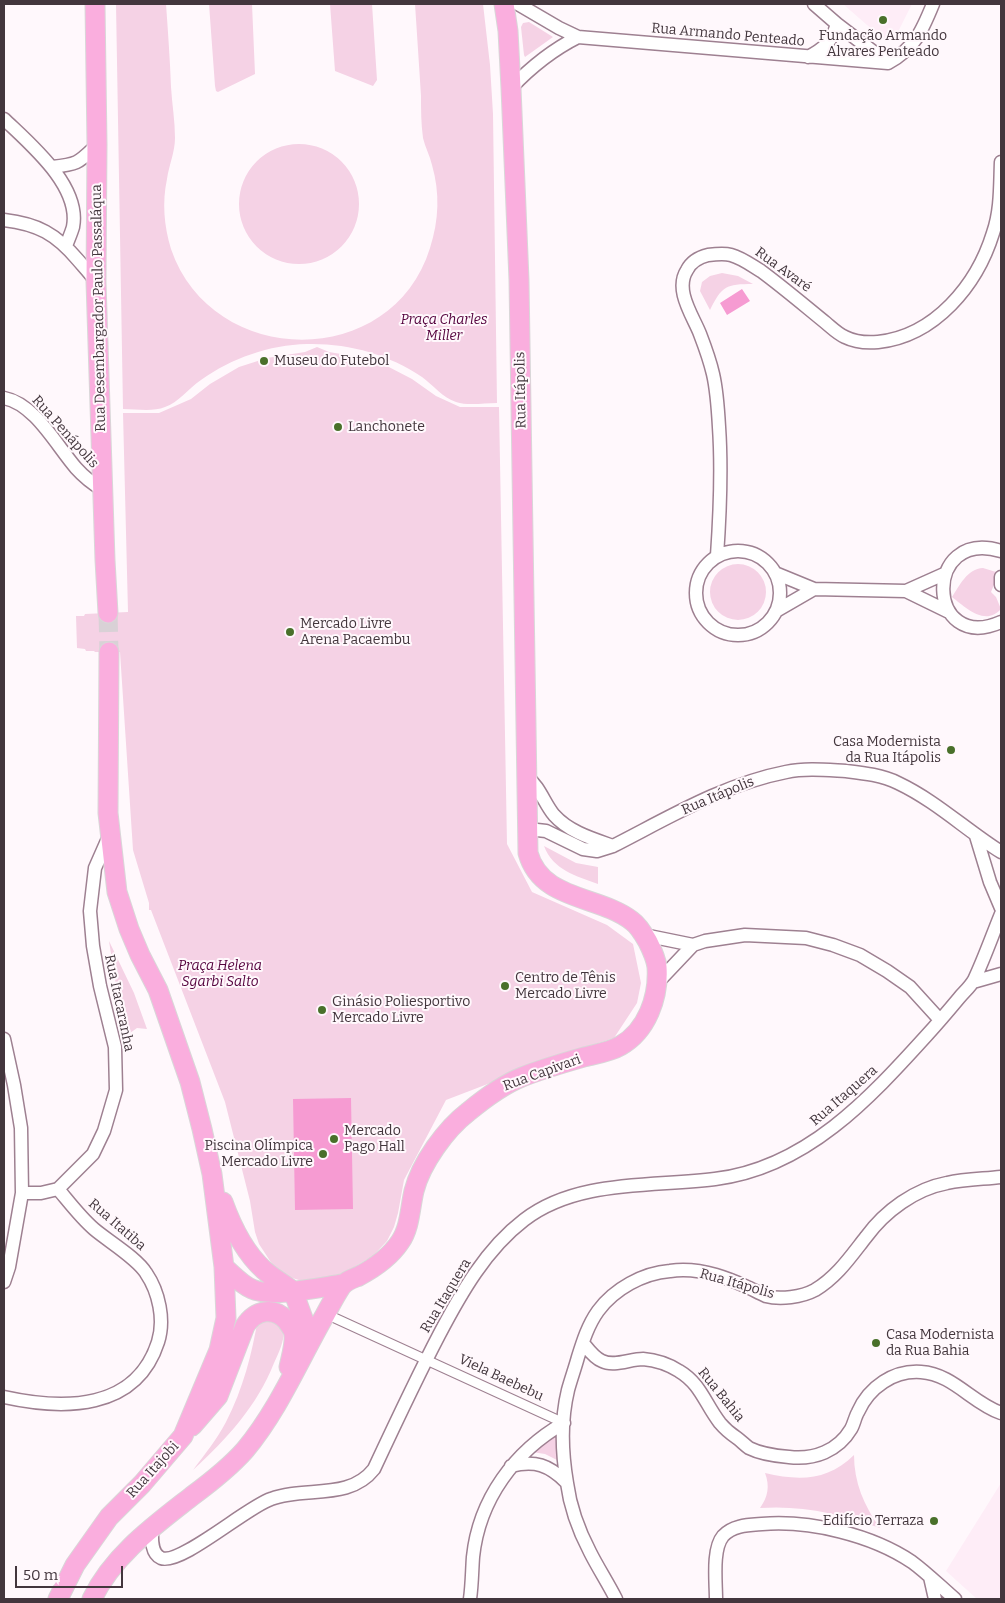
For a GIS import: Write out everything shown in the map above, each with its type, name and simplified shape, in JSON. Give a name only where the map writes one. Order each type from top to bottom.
[{"type":"main road","name":"Rua Desembargador Paulo Passaláqua","points":[[95,4],[96,282],[108,613]]},
{"type":"main road","name":"Rua Itápolis","points":[[504,4],[508,31],[511,88],[519,290],[528,829]]},
{"type":"main road","points":[[109,652],[108,813],[117,892],[140,956],[158,990],[190,1082],[212,1174],[224,1267],[252,1290],[268,1293],[343,1284]]},
{"type":"main road","name":"Rua Capivari","points":[[343,1284],[377,1265],[391,1254],[401,1241],[407,1227],[411,1201],[419,1175],[444,1135],[460,1117],[497,1089],[522,1077],[619,1047],[642,1026],[653,1006],[657,983],[657,963],[644,935],[633,921],[597,903],[566,893],[536,872],[531,865],[528,853],[528,829]]},
{"type":"main road","points":[[212,1174],[230,1221],[242,1244],[264,1270],[293,1291],[304,1321],[306,1348]]},
{"type":"main road","name":"Rua Itajobi","points":[[58,1599],[75,1564],[109,1517],[142,1484],[183,1436],[219,1350],[226,1318],[224,1267]]},
{"type":"main road","points":[[92,1599],[109,1572],[152,1527],[214,1479],[243,1452],[261,1429],[281,1397],[306,1348],[343,1284]]},
{"type":"main road","points":[[183,1436],[218,1396],[249,1319],[256,1314],[264,1312],[280,1314],[292,1327],[294,1334],[294,1342],[281,1397]]},
{"type":"street","name":"Rua Armando Penteado","points":[[518,4],[578,37],[888,63]]},
{"type":"street","points":[[814,4],[888,63],[901,56],[913,45],[933,4]]},
{"type":"street","points":[[808,57],[825,46],[833,38],[837,24]]},
{"type":"street","points":[[559,28],[563,34],[563,45]]},
{"type":"street","points":[[511,88],[530,68],[578,37]]},
{"type":"street","points":[[4,119],[52,167],[63,185],[71,207],[73,227],[66,246]]},
{"type":"street","points":[[52,167],[72,165],[80,161],[97,145]]},
{"type":"street","name":"Rua Avaré","points":[[717,556],[721,478],[718,408],[714,374],[701,335],[685,299],[684,278],[687,270],[696,260],[704,256],[718,254],[743,259],[778,283],[845,337],[869,342],[888,341],[903,337],[927,326],[943,313],[977,270],[986,253],[998,214],[1001,162]]},
{"type":"street","points":[[4,220],[38,228],[57,238],[96,282]]},
{"type":"street","points":[[66,246],[96,259]]},
{"type":"street","name":"Rua Penápolis","points":[[4,398],[16,402],[29,411],[81,474],[103,490]]},
{"type":"street","points":[[906,591],[944,574],[958,556],[969,550],[982,547],[1001,551]]},
{"type":"street","points":[[743,551],[756,555],[767,562],[775,573],[780,585],[780,598],[776,611],[768,623],[756,631],[743,635],[729,634],[716,629],[705,620],[698,608],[695,595],[696,583],[708,563],[717,556],[743,551]]},
{"type":"street","points":[[775,573],[814,589],[906,591],[949,612],[965,624],[977,628],[988,627],[1001,622]]},
{"type":"street","points":[[944,574],[943,599],[949,612]]},
{"type":"street","points":[[1001,577],[1001,585]]},
{"type":"street","points":[[776,611],[814,589]]},
{"type":"street","name":"Rua Itápolis","points":[[528,829],[546,832],[583,850],[597,851],[612,846],[720,792],[787,772],[821,769],[867,773],[896,782],[925,797],[1001,853]]},
{"type":"street","points":[[527,777],[535,783],[555,816],[586,837],[612,846]]},
{"type":"street","name":"Rua Itacaranha","points":[[58,1190],[92,1154],[104,1131],[116,1090],[115,1047],[92,946],[90,911],[95,868],[111,832]]},
{"type":"street","points":[[976,836],[986,871],[1001,908]]},
{"type":"street","points":[[986,871],[994,858],[1001,853]]},
{"type":"street","name":"Rua Itaquera","points":[[152,1527],[152,1539],[156,1554],[161,1558],[169,1559],[204,1541],[269,1499],[282,1495],[343,1489],[356,1485],[366,1479],[374,1469],[427,1359],[469,1282],[507,1234],[526,1218],[545,1207],[585,1192],[620,1186],[718,1178],[751,1171],[798,1152],[842,1121],[868,1098],[973,982],[1001,914]]},
{"type":"street","points":[[644,935],[692,946]]},
{"type":"street","points":[[657,983],[692,946],[717,938],[745,935],[806,938],[860,955],[887,971],[910,987],[940,1020]]},
{"type":"street","points":[[973,982],[1001,974]]},
{"type":"street","points":[[4,1038],[21,1128],[22,1194],[9,1267],[4,1282]]},
{"type":"street","name":"Rua Itápolis","points":[[616,1599],[590,1553],[573,1510],[566,1482],[564,1447],[564,1422],[568,1392],[583,1343],[598,1311],[611,1296],[626,1285],[646,1276],[669,1270],[714,1275],[744,1285],[767,1296],[786,1297],[800,1295],[815,1290],[836,1273],[847,1262],[876,1224],[911,1197],[926,1189],[947,1183],[1001,1177]]},
{"type":"street","points":[[22,1194],[58,1190]]},
{"type":"street","name":"Rua Itatiba","points":[[4,1397],[27,1402],[82,1403],[112,1396],[122,1391],[140,1375],[152,1360],[160,1337],[160,1310],[152,1283],[146,1272],[139,1263],[92,1227],[58,1190]]},
{"type":"street","name":"Viela Baebebu","points":[[326,1314],[564,1422]]},
{"type":"street","name":"Rua Bahia","points":[[583,1343],[602,1362],[611,1363],[642,1359],[658,1361],[677,1369],[690,1378],[700,1389],[721,1424],[748,1447],[774,1456],[806,1458],[828,1452],[851,1429],[858,1411],[867,1397],[890,1378],[906,1373],[921,1372],[940,1376],[1001,1413]]},
{"type":"street","points":[[470,1599],[473,1556],[478,1530],[498,1484],[511,1466],[534,1442],[564,1422]]},
{"type":"street","points":[[511,1466],[526,1464],[542,1465],[556,1472],[566,1482]]},
{"type":"street","points":[[716,1599],[716,1552],[723,1536],[732,1529],[744,1526],[777,1523],[821,1527],[843,1532],[885,1548],[910,1561],[956,1599]]},
{"type":"street","points":[[930,1576],[935,1599]]},
{"type":"shaded area","name":"Fundação Armando Alvares Penteado","points":[[843,4],[912,4],[896,36],[883,39]]},
{"type":"shaded area","points":[[742,289],[750,301],[727,315],[720,303]]},
{"type":"shaded area","name":"Piscina Olímpica Mercado Livre","points":[[351,1098],[353,1209],[295,1210],[293,1099]]},
{"type":"shaded area","points":[[1001,1483],[1001,1599],[977,1599],[946,1571]]},
{"type":"green space","name":"Praça Charles Miller","points":[[116,4],[166,4],[175,138],[165,188],[164,214],[171,249],[192,288],[223,317],[261,334],[302,340],[342,334],[379,317],[410,288],[430,248],[437,217],[435,175],[422,133],[415,4],[483,4],[493,114],[497,403],[471,404],[456,402],[447,398],[422,377],[409,369],[381,356],[352,348],[307,344],[265,350],[238,359],[213,372],[170,405],[160,409],[123,409]]},
{"type":"green space","points":[[209,4],[252,4],[255,74],[218,92],[215,86]]},
{"type":"green space","points":[[330,4],[372,4],[377,80],[373,86],[335,71]]},
{"type":"green space","points":[[529,22],[553,37],[525,57],[521,27],[523,23]]},
{"type":"green space","points":[[299,144],[311,145],[322,149],[332,154],[341,162],[349,171],[354,181],[358,192],[358,216],[354,227],[349,237],[341,246],[332,254],[322,259],[311,263],[299,264],[287,263],[276,259],[266,254],[257,246],[249,237],[244,227],[240,216],[239,204],[240,192],[244,181],[249,171],[257,162],[266,154],[276,149],[287,145]]},
{"type":"green space","points":[[722,273],[738,276],[753,284],[726,288],[718,296],[710,310],[700,291],[702,282],[710,276]]},
{"type":"green space","name":"Mercado Livre Arena Pacaembu","points":[[317,347],[329,352],[365,358],[383,364],[412,379],[436,396],[460,407],[499,407],[507,844],[532,892],[607,925],[633,944],[641,983],[637,1003],[614,1038],[571,1052],[446,1100],[404,1180],[398,1213],[387,1241],[373,1256],[339,1276],[302,1281],[286,1276],[274,1267],[259,1244],[225,1102],[151,910],[149,910],[149,903],[133,850],[120,652],[95,652],[77,648],[76,616],[128,612],[123,413],[159,413],[191,399],[210,384],[239,367],[267,358],[305,352]]},
{"type":"green space","points":[[738,564],[749,566],[758,572],[764,581],[766,592],[764,603],[758,612],[749,618],[738,620],[727,618],[718,612],[712,603],[710,592],[712,581],[718,572],[727,566]]},
{"type":"green space","points":[[983,568],[996,572],[997,577],[991,592],[996,597],[1001,609],[995,614],[988,616],[975,614],[952,597],[968,574]]},
{"type":"green space","points":[[544,846],[576,863],[598,867],[598,884],[566,871],[553,861]]},
{"type":"green space","name":"Praça Helena Sgarbi Salto","points":[[109,941],[134,993],[147,1029],[137,1028],[130,1033],[116,985]]},
{"type":"green space","points":[[264,1313],[284,1330],[281,1347],[267,1379],[240,1421],[193,1470],[219,1434],[232,1410],[246,1371],[258,1318]]},
{"type":"green space","points":[[557,1434],[557,1460],[545,1454],[532,1452]]},
{"type":"green space","points":[[854,1455],[854,1465],[861,1493],[869,1511],[880,1528],[851,1519],[806,1509],[760,1508],[765,1500],[767,1491],[765,1473],[801,1478],[812,1477],[834,1470]]},
{"type":"tunnel","points":[[108,613],[109,652]]},
{"type":"place","name":"Fundação Armando Alvares Penteado","points":[[883,20]]},
{"type":"place","name":"Museu do Futebol","points":[[264,361]]},
{"type":"place","name":"Lanchonete","points":[[338,427]]},
{"type":"place","name":"Mercado Livre Arena Pacaembu","points":[[290,632]]},
{"type":"place","name":"Casa Modernista da Rua Itápolis","points":[[951,750]]},
{"type":"place","name":"Centro de Tênis Mercado Livre","points":[[505,986]]},
{"type":"place","name":"Ginásio Poliesportivo Mercado Livre","points":[[322,1010]]},
{"type":"place","name":"Mercado Pago Hall","points":[[334,1139]]},
{"type":"place","name":"Piscina Olímpica Mercado Livre","points":[[323,1154]]},
{"type":"place","name":"Casa Modernista da Rua Bahia","points":[[876,1343]]},
{"type":"place","name":"Edifício Terraza","points":[[934,1521]]}]
